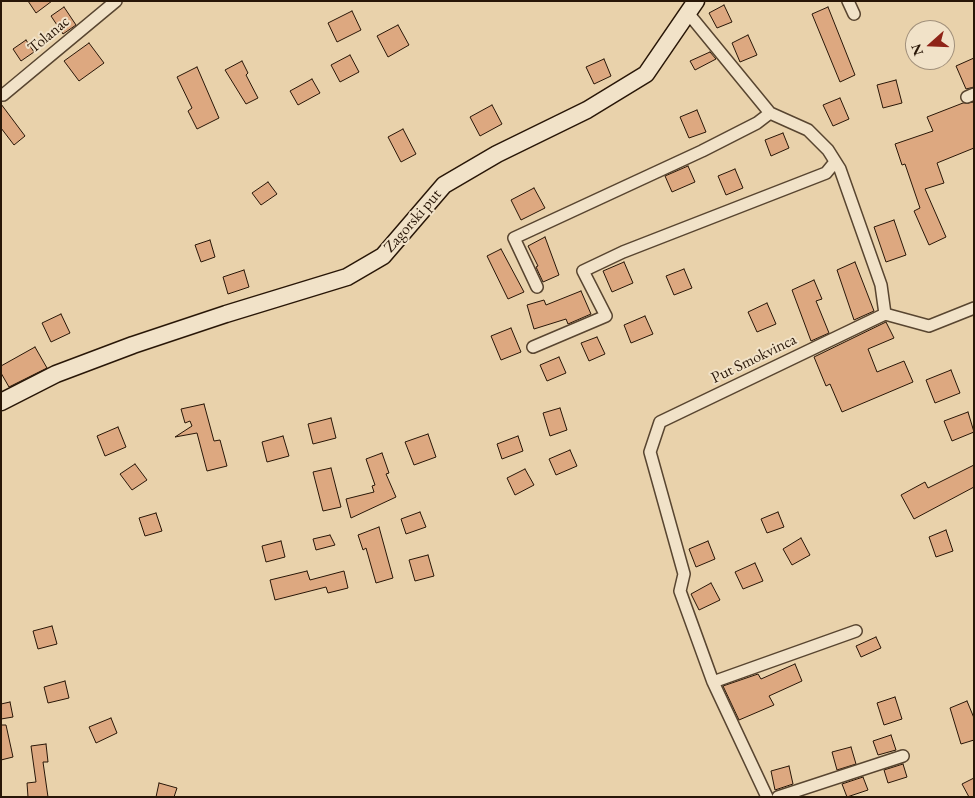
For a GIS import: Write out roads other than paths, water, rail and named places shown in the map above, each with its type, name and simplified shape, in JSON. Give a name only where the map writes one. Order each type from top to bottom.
[{"type":"main road","name":"Zagorski put","points":[[1,402],[56,374],[133,345],[347,277],[383,256],[444,185],[497,154],[588,110],[646,74],[692,7]]},
{"type":"street","name":"Tolanac","points":[[3,95],[116,1]]},
{"type":"street","points":[[848,1],[854,14]]},
{"type":"street","points":[[692,7],[770,113],[808,130],[828,150],[840,169],[882,285],[885,314],[929,326],[974,308]]},
{"type":"street","points":[[537,287],[514,238],[626,184],[702,151],[757,123],[770,113]]},
{"type":"street","points":[[533,347],[606,316],[582,271],[623,252],[826,172],[835,162]]},
{"type":"street","name":"Put Smokvinca","points":[[767,797],[713,682],[680,592],[684,574],[650,452],[660,422],[885,314]]},
{"type":"street","points":[[713,682],[856,631]]},
{"type":"street","points":[[778,797],[903,756]]}]
